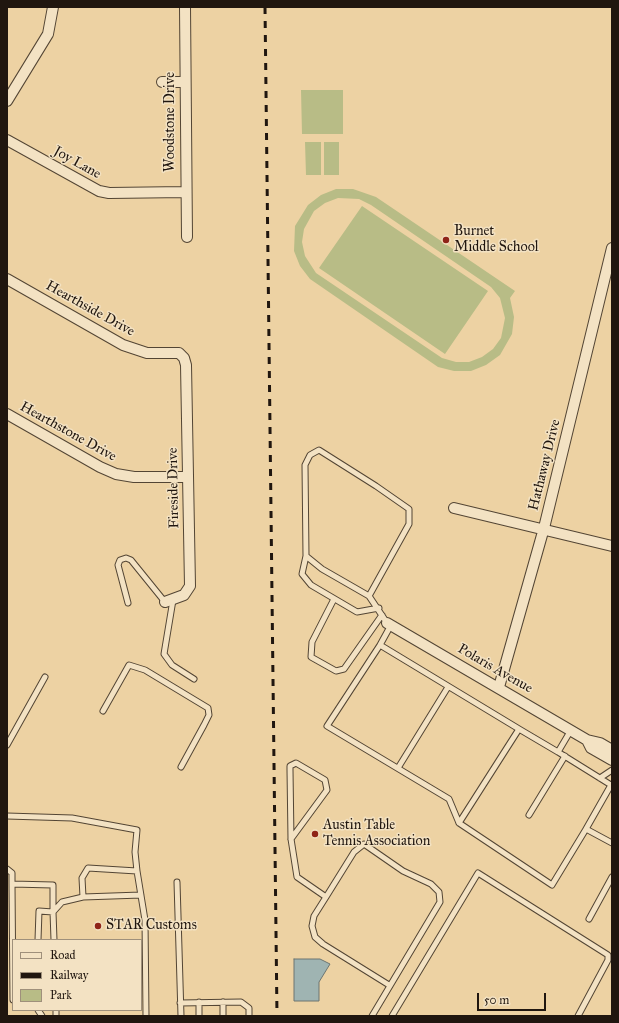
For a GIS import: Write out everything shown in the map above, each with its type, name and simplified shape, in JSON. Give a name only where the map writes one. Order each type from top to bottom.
[{"type":"street","points":[[7,101],[48,34],[53,7]]},
{"type":"street","name":"Woodstone Drive","points":[[185,7],[187,237]]},
{"type":"street","points":[[162,82],[185,82]]},
{"type":"street","name":"Joy Lane","points":[[7,140],[99,191],[109,193],[186,192]]},
{"type":"street","name":"Hathaway Drive","points":[[499,687],[544,528],[609,275],[612,248]]},
{"type":"street","name":"Hearthside Drive","points":[[7,279],[123,345],[147,353],[179,353],[184,358]]},
{"type":"street","name":"Fireside Drive","points":[[169,600],[184,595],[190,586],[184,358]]},
{"type":"street","name":"Hearthstone Drive","points":[[7,414],[100,467],[116,474],[134,477],[188,477]]},
{"type":"street","points":[[454,508],[544,528],[612,546]]},
{"type":"street","name":"Polaris Avenue","points":[[387,621],[587,740],[600,743],[612,750]]},
{"type":"street","name":"Polaris Avenue","points":[[587,740],[591,748],[612,760]]},
{"type":"lane","points":[[369,596],[409,524],[409,509],[319,450],[310,455],[305,466],[306,556],[302,574],[311,585],[357,612],[378,608]]},
{"type":"lane","points":[[306,556],[322,569],[369,596],[387,621]]},
{"type":"lane","points":[[128,603],[118,565],[120,560],[126,558],[131,560],[169,600],[164,654],[172,665],[194,679]]},
{"type":"lane","points":[[334,599],[312,642],[311,657],[336,671],[344,669],[387,621]]},
{"type":"lane","points":[[380,645],[611,784],[552,886],[459,823],[449,799],[326,726],[380,645],[387,621]]},
{"type":"lane","points":[[103,711],[129,665],[145,670],[208,708],[209,715],[181,767]]},
{"type":"lane","points":[[7,745],[45,677]]},
{"type":"lane","points":[[398,768],[448,687]]},
{"type":"lane","points":[[459,823],[520,729]]},
{"type":"lane","points":[[558,752],[571,730]]},
{"type":"lane","points":[[529,815],[565,756]]},
{"type":"lane","points":[[292,839],[327,790],[325,780],[296,763],[290,766],[290,770],[292,839],[297,877],[326,897]]},
{"type":"lane","points":[[600,778],[612,770]]},
{"type":"lane","points":[[7,816],[72,818],[137,830],[135,852],[145,920],[146,1016]]},
{"type":"lane","points":[[586,829],[612,843]]},
{"type":"lane","points":[[372,1016],[389,985],[440,902],[439,892],[432,884],[403,871],[364,844],[354,852],[314,916],[312,926],[315,937],[323,944],[389,985]]},
{"type":"lane","points":[[83,897],[82,878],[88,868],[137,871]]},
{"type":"lane","points":[[7,869],[12,873],[12,939]]},
{"type":"lane","points":[[392,1016],[478,873],[608,955],[608,960],[578,1016]]},
{"type":"lane","points":[[589,919],[612,877]]},
{"type":"lane","points":[[177,882],[180,1016]]},
{"type":"lane","points":[[12,884],[53,885],[54,939]]},
{"type":"lane","points":[[53,912],[62,902],[83,897],[141,895]]},
{"type":"lane","points":[[38,939],[39,911],[53,912]]},
{"type":"lane","points":[[199,1002],[199,1016]]},
{"type":"lane","points":[[223,1002],[223,1016]]},
{"type":"lane","points":[[180,1003],[241,1002],[249,1008],[249,1016]]},
{"type":"green space","points":[[301,90],[343,90],[343,134],[302,134]]},
{"type":"green space","points":[[305,142],[321,142],[321,175],[306,175]]},
{"type":"green space","points":[[324,142],[339,142],[339,175],[324,175]]},
{"type":"green space","points":[[336,189],[353,189],[376,197],[515,291],[510,298],[514,317],[512,334],[500,355],[486,365],[471,371],[454,371],[438,367],[310,279],[300,266],[294,251],[295,226],[308,205],[321,195]],"holes":[[[338,198],[359,199],[371,205],[491,287],[500,298],[505,318],[501,338],[493,349],[482,357],[469,362],[456,362],[442,358],[316,273],[305,256],[302,242],[304,229],[314,211],[325,203]]]},
{"type":"green space","points":[[362,206],[488,291],[445,354],[319,268]]},
{"type":"shaded area","points":[[294,959],[320,959],[330,964],[319,982],[319,1001],[294,1001]]},
{"type":"railway","points":[[265,7],[277,1016]]},
{"type":"place","name":"Burnet Middle School","points":[[446,240]]},
{"type":"place","name":"Austin Table Tennis Association","points":[[315,834]]},
{"type":"place","name":"STAR Customs","points":[[98,926]]}]
